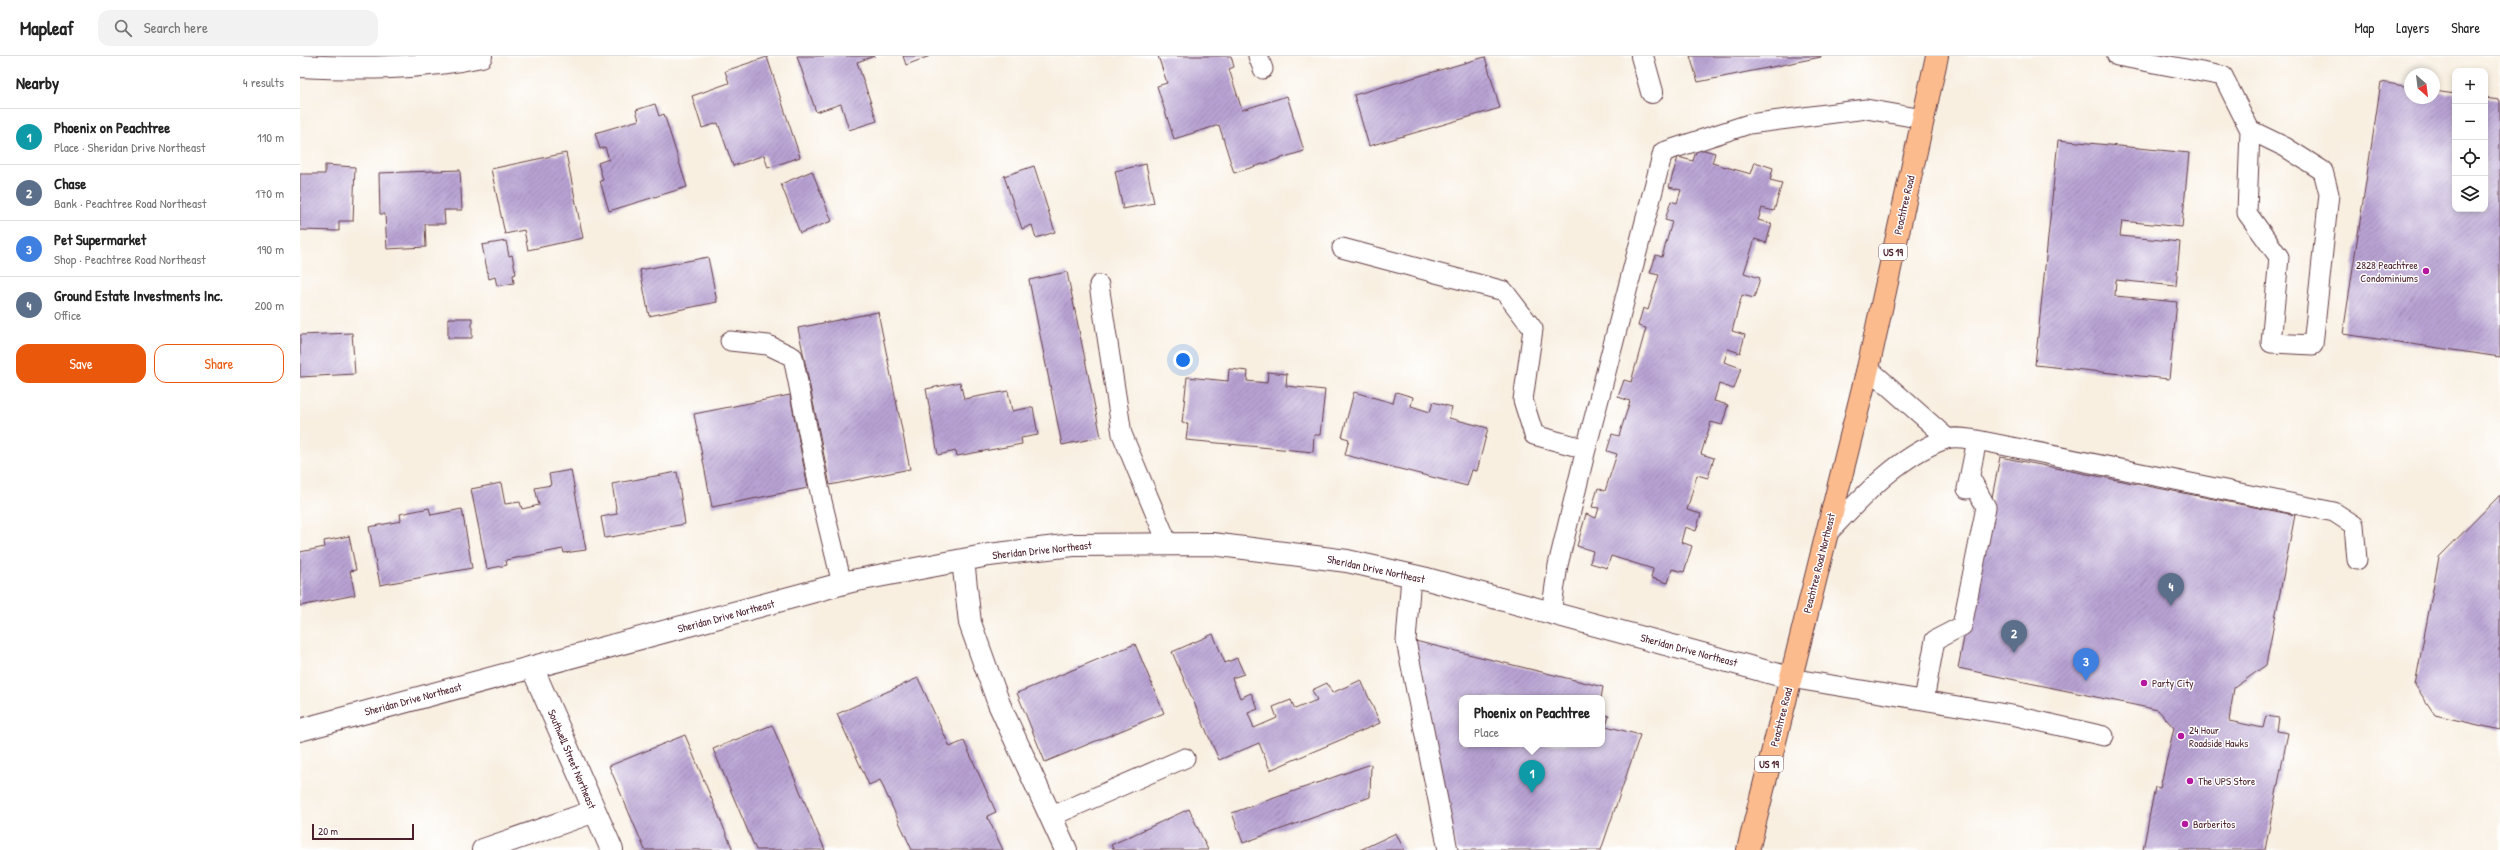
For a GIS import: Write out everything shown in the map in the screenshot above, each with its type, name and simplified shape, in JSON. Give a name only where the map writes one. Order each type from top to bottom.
[{"type":"highway","name":"Peachtree Road","points":[[1847,447],[1868,368],[1937,56]]},
{"type":"highway","name":"Peachtree Road Northeast","points":[[1790,678],[1827,534],[1847,447]]},
{"type":"highway","name":"Peachtree Road","points":[[1748,850],[1790,678]]},
{"type":"street","points":[[300,66],[340,68],[406,66],[481,56]]},
{"type":"street","points":[[1642,56],[1652,92]]},
{"type":"street","name":"Sheridan Drive Northeast","points":[[300,730],[842,584],[963,560],[1073,545],[1212,544],[1347,561],[1411,576],[1790,678]]},
{"type":"street","points":[[963,560],[970,623],[999,704],[1066,850]]},
{"type":"street","name":"Southwell Street Northeast","points":[[532,667],[612,850]]},
{"type":"street","points":[[483,850],[595,811]]},
{"type":"lane","points":[[2117,56],[2223,76],[2250,130],[2247,213],[2279,257],[2271,343],[2313,345],[2329,194],[2323,171],[2285,147],[2250,130]]},
{"type":"lane","points":[[1551,613],[1558,565],[1586,449],[1663,152],[1749,124],[1866,109],[1924,119]]},
{"type":"lane","points":[[1342,248],[1504,291],[1533,329],[1523,400],[1534,435],[1586,449]]},
{"type":"lane","points":[[1100,286],[1122,434],[1168,544]]},
{"type":"lane","points":[[730,341],[768,345],[793,357],[821,497],[842,584]]},
{"type":"lane","points":[[1868,368],[1948,438]]},
{"type":"lane","points":[[1827,534],[1873,485],[1909,459],[1948,438],[1977,440],[2334,512],[2354,525],[2357,560]]},
{"type":"lane","points":[[1924,700],[1935,640],[1962,626],[1986,507],[1968,485],[1977,440]]},
{"type":"lane","points":[[1411,576],[1406,641],[1448,850]]},
{"type":"lane","points":[[1790,678],[2012,714],[2104,736]]},
{"type":"lane","points":[[1050,817],[1185,758]]},
{"type":"building","points":[[797,56],[875,56],[857,62],[877,121],[849,130],[841,104],[816,112]]},
{"type":"building","points":[[903,56],[930,56],[906,65]]},
{"type":"building","points":[[1158,56],[1231,56],[1234,67],[1229,69],[1242,110],[1287,96],[1304,151],[1234,173],[1219,125],[1174,139],[1157,86],[1167,83]]},
{"type":"building","points":[[1690,56],[1821,56],[1821,57],[1698,82]]},
{"type":"building","points":[[767,57],[800,157],[768,168],[764,155],[733,166],[718,123],[702,128],[692,96],[729,83],[725,71]]},
{"type":"building","points":[[1485,57],[1500,108],[1369,146],[1354,95]]},
{"type":"building","name":"2828 Peachtree Condominiums","points":[[2381,82],[2404,86],[2404,104],[2440,104],[2440,92],[2452,94],[2452,212],[2488,212],[2488,98],[2500,100],[2500,357],[2343,334]]},
{"type":"building","points":[[655,104],[659,116],[664,114],[687,187],[609,211],[600,181],[603,180],[598,163],[609,159],[605,147],[600,149],[595,133],[639,120],[636,110]]},
{"type":"building","points":[[2058,140],[2189,153],[2182,227],[2122,221],[2120,236],[2180,242],[2176,286],[2116,280],[2115,296],[2177,302],[2169,379],[2035,365]]},
{"type":"building","points":[[1697,148],[1715,153],[1712,163],[1751,174],[1755,162],[1773,168],[1770,180],[1782,183],[1774,211],[1762,208],[1758,220],[1772,224],[1766,243],[1755,239],[1744,273],[1760,278],[1754,298],[1742,295],[1732,331],[1745,335],[1740,353],[1728,349],[1724,362],[1741,368],[1734,389],[1719,384],[1714,401],[1728,405],[1722,425],[1711,422],[1701,454],[1714,458],[1708,478],[1697,475],[1687,510],[1701,514],[1696,531],[1685,527],[1681,542],[1692,546],[1684,572],[1672,569],[1668,583],[1651,578],[1653,569],[1611,556],[1607,568],[1590,563],[1593,551],[1577,546],[1586,514],[1596,518],[1599,508],[1592,507],[1598,488],[1605,491],[1617,454],[1607,451],[1612,434],[1619,436],[1630,401],[1618,397],[1624,380],[1631,382],[1646,328],[1638,326],[1643,308],[1648,310],[1659,275],[1650,273],[1656,255],[1662,257],[1672,222],[1665,220],[1671,201],[1677,203],[1681,190],[1669,187],[1678,157],[1693,161]]},
{"type":"building","points":[[566,153],[583,238],[528,250],[524,230],[505,234],[491,169]]},
{"type":"building","points":[[1146,164],[1154,203],[1123,209],[1115,171]]},
{"type":"building","points":[[325,165],[355,167],[353,221],[339,221],[339,231],[300,230],[300,174],[325,174]]},
{"type":"building","points":[[1034,166],[1055,232],[1036,238],[1032,225],[1022,229],[1004,176]]},
{"type":"building","points":[[460,170],[462,210],[444,210],[445,224],[425,224],[426,247],[387,249],[385,214],[380,214],[379,173]]},
{"type":"building","points":[[812,171],[832,221],[800,233],[781,184]]},
{"type":"building","points":[[506,241],[509,256],[512,255],[516,274],[513,275],[514,283],[497,286],[495,277],[489,279],[482,245]]},
{"type":"building","points":[[708,257],[717,302],[649,316],[640,270]]},
{"type":"building","points":[[1067,272],[1101,437],[1062,445],[1029,280]]},
{"type":"building","points":[[878,312],[910,469],[830,485],[798,328]]},
{"type":"building","points":[[448,318],[472,318],[472,338],[448,338]]},
{"type":"building","points":[[352,333],[355,374],[300,377],[300,335]]},
{"type":"building","points":[[1229,369],[1248,371],[1247,381],[1267,383],[1268,372],[1287,374],[1286,386],[1325,390],[1320,435],[1314,435],[1313,452],[1186,440],[1188,424],[1182,423],[1187,377],[1228,381]]},
{"type":"building","points":[[960,382],[964,399],[1008,391],[1012,411],[1033,407],[1038,435],[1021,438],[1022,444],[957,456],[956,451],[938,455],[926,389]]},
{"type":"building","points":[[1354,392],[1393,403],[1396,392],[1413,397],[1411,406],[1430,412],[1433,402],[1452,407],[1449,418],[1488,428],[1477,471],[1472,470],[1467,486],[1345,455],[1349,439],[1342,437]]},
{"type":"building","points":[[790,395],[808,488],[712,507],[694,414]]},
{"type":"building","points":[[2000,457],[2295,515],[2266,665],[2234,688],[2229,721],[2263,728],[2266,716],[2279,718],[2277,731],[2288,733],[2265,850],[2143,850],[2155,787],[2160,788],[2174,728],[2158,710],[1958,668]]},
{"type":"building","points":[[571,470],[586,550],[564,553],[563,549],[506,560],[507,565],[487,569],[471,489],[501,483],[505,504],[520,502],[522,509],[539,505],[535,488],[551,485],[549,474]]},
{"type":"building","points":[[677,472],[685,524],[605,538],[601,517],[617,514],[612,484]]},
{"type":"building","points":[[2500,495],[2500,730],[2435,715],[2415,685],[2439,557]]},
{"type":"building","points":[[429,508],[431,515],[462,509],[472,568],[380,585],[369,527],[401,521],[400,514]]},
{"type":"building","points":[[349,536],[356,570],[350,571],[355,595],[300,606],[300,552],[325,547],[324,541]]},
{"type":"building","points":[[1213,634],[1225,663],[1237,658],[1244,674],[1232,678],[1240,698],[1251,693],[1258,709],[1248,713],[1254,728],[1277,718],[1273,707],[1291,700],[1295,709],[1317,700],[1312,690],[1327,683],[1332,693],[1361,680],[1380,723],[1270,770],[1259,743],[1219,760],[1172,652]]},
{"type":"building","points":[[1411,640],[1603,687],[1602,695],[1459,695],[1459,747],[1605,747],[1605,715],[1609,716],[1606,726],[1640,735],[1601,850],[1456,850]]},
{"type":"building","points":[[1135,644],[1164,713],[1045,762],[1017,693]]},
{"type":"building","points":[[918,678],[950,747],[964,741],[996,812],[987,816],[1003,850],[912,850],[880,780],[869,785],[837,714]]},
{"type":"building","points":[[772,725],[825,850],[756,850],[713,749]]},
{"type":"building","points":[[685,735],[733,850],[645,850],[609,766]]},
{"type":"building","points":[[1371,764],[1370,797],[1243,843],[1232,813]]},
{"type":"building","points":[[1189,809],[1208,850],[1114,850],[1111,845]]},
{"type":"building","points":[[1396,833],[1404,850],[1360,850]]},
{"type":"place","name":"2828 Peachtree Condominiums","points":[[2426,271]]},
{"type":"place","name":"Ground Estate Investments Inc.","points":[[2171,606]]},
{"type":"place","name":"Chase","points":[[2014,653]]},
{"type":"place","name":"Pet Supermarket","points":[[2086,681]]},
{"type":"place","name":"Party City","points":[[2144,683]]},
{"type":"place","name":"24 Hour Roadside Hawks","points":[[2181,736]]},
{"type":"place","name":"The UPS Store","points":[[2190,781]]},
{"type":"place","name":"Phoenix on Peachtree","points":[[1532,793]]},
{"type":"place","name":"Barberitos","points":[[2185,824]]}]
